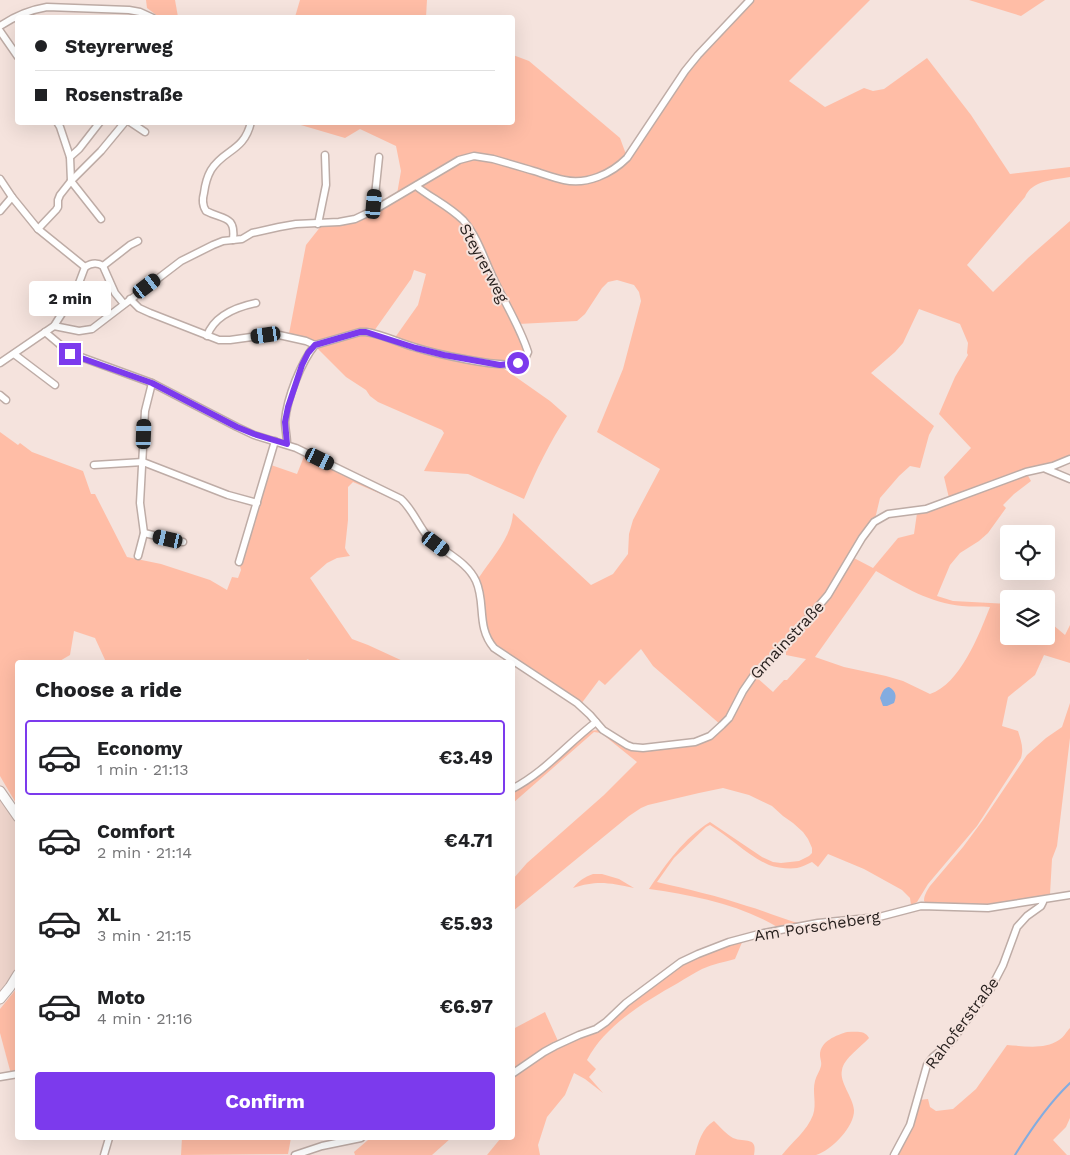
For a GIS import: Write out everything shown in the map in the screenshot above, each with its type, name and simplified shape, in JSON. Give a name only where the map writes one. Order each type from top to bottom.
[{"type":"street","points":[[54,326],[79,331],[92,329],[187,257],[218,243],[242,239],[252,233],[296,224],[347,221],[362,216],[459,160],[474,156],[493,158],[565,181],[581,182],[608,173],[627,158],[685,71],[750,0]]},
{"type":"street","points":[[20,15],[47,7],[129,10],[146,15]]},
{"type":"street","points":[[0,26],[15,18]]},
{"type":"street","points":[[0,31],[15,53]]},
{"type":"street","points":[[59,125],[70,157],[71,181],[101,219]]},
{"type":"street","points":[[70,157],[79,149],[98,125]]},
{"type":"street","points":[[38,229],[56,210],[60,195],[71,181],[101,151],[122,125]]},
{"type":"street","points":[[134,125],[145,132]]},
{"type":"street","points":[[233,240],[234,230],[229,220],[206,211],[202,205],[203,197],[207,178],[211,170],[243,141],[250,125]]},
{"type":"street","points":[[318,224],[326,184],[325,155]]},
{"type":"street","points":[[376,209],[374,204],[379,157]]},
{"type":"street","points":[[0,179],[38,229],[85,267]]},
{"type":"street","name":"Steyrerweg","points":[[315,345],[360,332],[370,332],[416,348],[500,365],[518,363],[525,359],[528,352],[524,340],[465,222],[444,204],[416,186]]},
{"type":"street","points":[[0,212],[12,197]]},
{"type":"street","points":[[103,266],[138,241]]},
{"type":"street","points":[[0,363],[54,326],[76,291],[85,267],[94,263],[103,266],[115,293],[124,304]]},
{"type":"street","points":[[130,299],[139,308],[207,336],[223,340],[266,335],[306,341],[315,345],[308,353],[302,365],[288,407],[285,422],[287,444]]},
{"type":"street","points":[[207,336],[210,328],[221,317],[256,303]]},
{"type":"street","name":"Gmainstraße","points":[[45,332],[70,354],[152,383],[237,427],[287,444],[401,499],[430,538],[473,576],[479,587],[484,631],[491,644],[513,660]]},
{"type":"street","points":[[14,354],[55,385]]},
{"type":"street","points":[[138,556],[144,533],[140,510],[145,411],[152,383]]},
{"type":"street","points":[[0,395],[6,400]]},
{"type":"street","points":[[239,562],[275,441]]},
{"type":"street","name":"Gmainstraße","points":[[515,661],[577,702],[608,733],[626,745],[637,748],[654,748],[695,742],[710,736],[722,725],[733,711],[754,674],[780,651],[822,603],[874,522],[888,514],[926,509],[1026,472],[1061,464],[1070,459]]},
{"type":"street","points":[[94,465],[143,462],[228,495],[257,503]]},
{"type":"street","points":[[1046,468],[1070,479]]},
{"type":"street","points":[[144,533],[182,542]]},
{"type":"street","points":[[515,788],[541,771],[596,722]]},
{"type":"street","points":[[0,791],[15,814]]},
{"type":"street","name":"Am Porscheberg","points":[[515,1072],[555,1046],[596,1029],[626,1003],[682,962],[728,942],[818,923],[879,917],[917,906],[979,908],[1070,895]]},
{"type":"street","name":"Rahoferstraße","points":[[894,1155],[910,1125],[924,1071],[929,1061],[951,1042],[990,990],[1003,965],[1017,927],[1027,916],[1041,906],[1043,900]]},
{"type":"street","points":[[0,999],[15,979]]},
{"type":"street","points":[[0,1077],[15,1074]]},
{"type":"street","points":[[104,1155],[108,1140]]},
{"type":"street","points":[[295,1155],[314,1148],[352,1140]]},
{"type":"shaded area","points":[[146,0],[175,0],[178,15],[156,15],[147,8]]},
{"type":"shaded area","points":[[300,0],[427,0],[426,15],[296,15]]},
{"type":"shaded area","points":[[745,0],[870,0],[789,81],[825,107],[864,88],[873,91],[884,89],[927,58],[971,115],[1010,174],[1070,167],[1070,177],[1038,184],[1028,191],[1025,197],[967,265],[993,292],[1070,221],[1070,456],[1065,460],[949,498],[944,477],[971,448],[939,414],[955,377],[968,355],[968,343],[960,324],[919,309],[903,343],[871,373],[934,426],[929,435],[920,468],[910,466],[880,498],[875,519],[833,584],[785,644],[755,670],[721,725],[653,666],[641,649],[605,685],[599,680],[581,704],[497,647],[485,622],[478,578],[506,538],[513,513],[591,585],[613,574],[628,554],[629,534],[633,520],[660,469],[597,432],[623,369],[641,301],[639,292],[634,285],[617,280],[608,282],[585,314],[577,321],[518,324],[530,352],[520,366],[503,368],[550,401],[567,416],[533,477],[524,499],[468,474],[424,471],[444,433],[442,430],[378,402],[366,390],[346,377],[316,347],[288,339],[306,245],[325,221],[346,219],[370,210],[397,194],[401,171],[396,146],[360,129],[345,138],[301,125],[515,125],[515,56],[529,61],[620,138],[627,157],[690,61]],"holes":[[[414,270],[426,274],[418,305],[394,339],[374,331],[411,279]]]},
{"type":"shaded area","points":[[969,0],[1045,0],[1021,16]]},
{"type":"shaded area","points":[[0,432],[32,452],[83,471],[91,494],[95,494],[127,557],[161,564],[210,580],[227,590],[232,577],[238,578],[241,570],[240,566],[271,465],[297,474],[305,454],[397,499],[353,482],[348,487],[348,520],[345,548],[350,556],[337,558],[327,563],[310,578],[352,639],[401,660],[105,660],[95,638],[74,631],[70,655],[61,660],[15,660],[15,802],[0,776]]},
{"type":"shaded area","points":[[1027,474],[1031,481],[1003,505],[1006,508],[988,533],[960,553],[950,565],[937,596],[953,601],[1000,604],[1000,645],[1055,645],[1055,627],[1065,635],[1070,625],[1070,663],[1044,655],[1035,675],[1008,697],[1002,726],[1018,731],[1022,748],[1021,758],[977,826],[928,884],[917,902],[911,905],[910,898],[902,890],[864,869],[828,854],[818,867],[812,862],[794,868],[779,868],[769,865],[754,857],[710,825],[674,858],[657,882],[725,899],[803,924],[779,928],[733,907],[682,894],[649,889],[684,844],[710,822],[762,857],[773,862],[799,861],[812,853],[812,848],[803,832],[772,806],[749,795],[723,788],[641,808],[515,909],[515,877],[527,863],[604,795],[637,762],[601,733],[594,732],[515,801],[515,789],[587,731],[599,730],[628,747],[679,746],[718,732],[755,676],[773,692],[806,659],[786,655],[786,647],[852,557],[873,568],[898,538],[914,534],[917,513]],"holes":[[[876,571],[939,602],[962,606],[990,607],[967,657],[941,689],[930,694],[903,681],[844,667],[815,657]]]},
{"type":"shaded area","points":[[1070,703],[1070,738],[1057,846],[1052,859],[1051,896],[986,906],[926,903],[924,901],[930,886],[983,820],[1027,755],[1062,727]]},
{"type":"shaded area","points":[[0,798],[15,820],[15,970],[0,993]]},
{"type":"shaded area","points":[[602,874],[619,879],[634,888],[604,883],[573,888],[587,876]]},
{"type":"shaded area","points":[[743,940],[735,959],[706,967],[690,976],[627,1015],[604,1036],[587,1060],[596,1069],[589,1077],[603,1093],[574,1073],[565,1095],[547,1117],[538,1145],[540,1155],[487,1155],[499,1140],[515,1140],[515,1028],[545,1012],[558,1041],[562,1043],[614,1016],[685,962]]},
{"type":"shaded area","points":[[15,990],[15,1073],[11,1074],[0,1033],[0,1009]]},
{"type":"shaded area","points":[[1070,1028],[1070,1118],[1066,1127],[1053,1140],[1067,1155],[896,1155],[919,1100],[928,1099],[930,1107],[936,1111],[953,1109],[976,1089],[1007,1045],[1034,1047],[1047,1045],[1061,1039]]},
{"type":"shaded area","points":[[847,1032],[863,1033],[869,1038],[849,1057],[842,1070],[842,1079],[854,1110],[851,1123],[841,1137],[822,1153],[816,1155],[782,1155],[803,1131],[813,1115],[815,1107],[814,1085],[821,1066],[820,1055],[823,1046],[830,1039]]},
{"type":"shaded area","points":[[714,1121],[733,1138],[750,1141],[754,1145],[754,1155],[695,1155],[699,1141],[706,1128]]},
{"type":"shaded area","points":[[182,1140],[291,1140],[288,1154],[181,1155]]},
{"type":"shaded area","points":[[368,1140],[449,1140],[432,1155],[355,1155],[354,1152]]},
{"type":"water","points":[[889,687],[896,696],[895,700],[894,703],[883,706],[880,698],[884,690]]},
{"type":"waterway","points":[[1015,1155],[1040,1117],[1070,1083]]},
{"type":"route","points":[[70,354],[152,383],[237,427],[287,444],[285,422],[293,389],[305,358],[315,345],[360,332],[370,332],[416,348],[444,355],[500,365],[518,363]]}]
